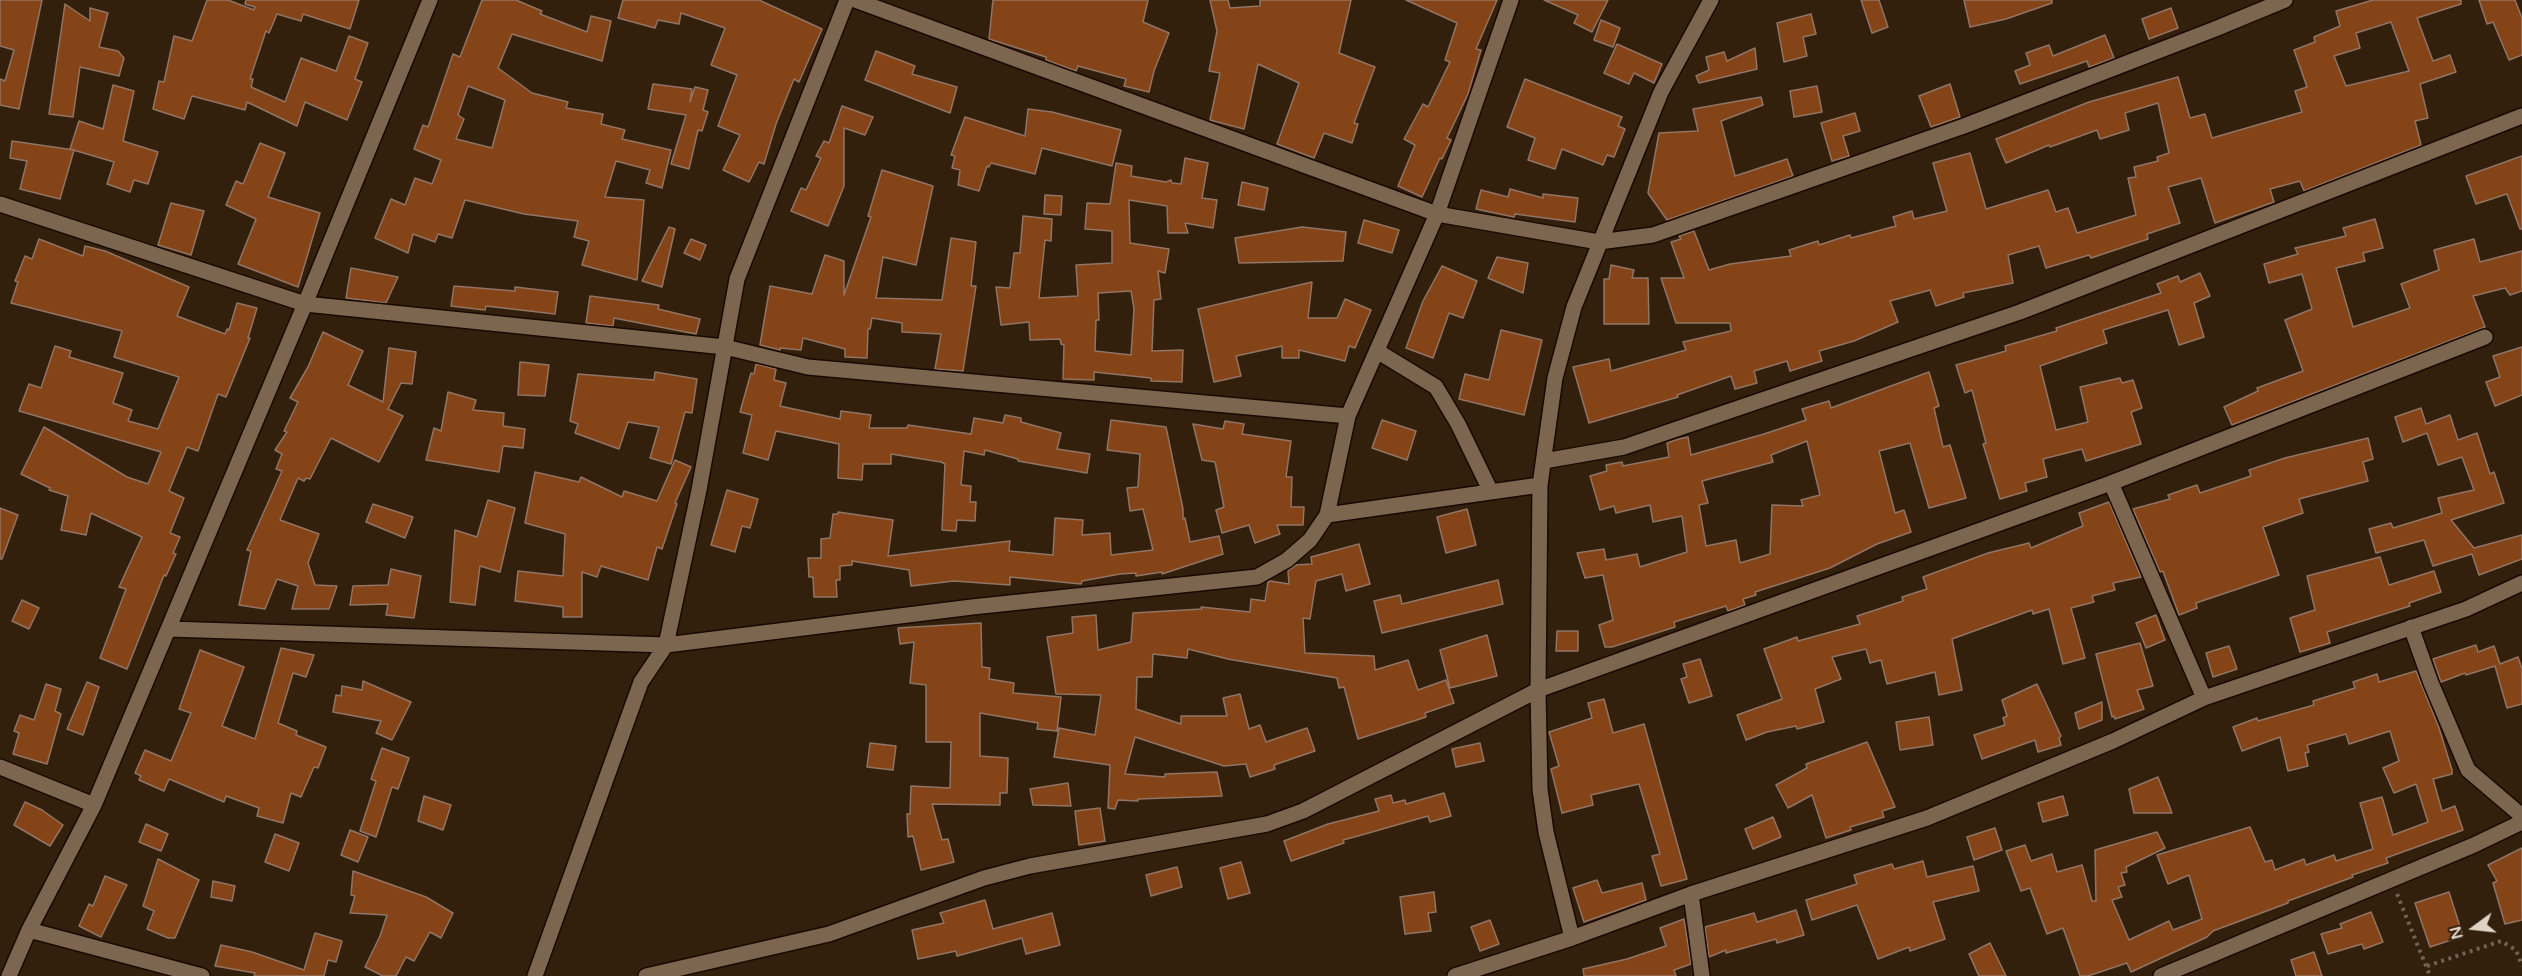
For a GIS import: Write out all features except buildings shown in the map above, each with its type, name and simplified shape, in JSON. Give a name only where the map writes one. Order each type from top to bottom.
[{"type":"street","points":[[9,976],[29,930],[94,805],[430,0]]},
{"type":"street","points":[[535,976],[641,682],[666,645],[699,490],[737,279],[847,0]]},
{"type":"street","points":[[855,0],[1437,214],[1599,242],[1653,235],[1964,126],[2284,0]]},
{"type":"street","points":[[169,629],[666,645],[972,607],[1257,577],[1287,560],[1310,540],[1327,515],[1348,416],[1437,214],[1511,0]]},
{"type":"street","points":[[1572,938],[1546,832],[1540,789],[1538,690],[1540,485],[1558,368],[1574,307],[1661,92],[1711,0]]},
{"type":"street","points":[[1544,461],[1624,447],[2020,312],[2522,116]]},
{"type":"street","points":[[0,204],[305,304],[725,347],[808,366],[1348,416]]},
{"type":"street","points":[[646,976],[829,934],[984,878],[1030,866],[1267,824],[1314,806],[1538,690],[2110,483],[2485,337]]},
{"type":"street","points":[[1377,351],[1436,387],[1458,424],[1491,492]]},
{"type":"street","points":[[2110,483],[2204,698]]},
{"type":"street","points":[[1327,515],[1540,485]]},
{"type":"street","points":[[1455,976],[1572,938],[1690,894],[1927,818],[2113,741],[2204,698],[2466,609],[2522,583]]},
{"type":"street","points":[[2411,627],[2431,683],[2468,770],[2522,816]]},
{"type":"street","points":[[0,767],[94,805]]},
{"type":"street","points":[[2161,976],[2474,845],[2522,822]]},
{"type":"street","points":[[1690,894],[1702,976]]},
{"type":"street","points":[[29,930],[202,976]]},
{"type":"path","points":[[2391,880],[2430,976]]},
{"type":"path","points":[[2427,966],[2501,941],[2517,950],[2522,966]]}]
